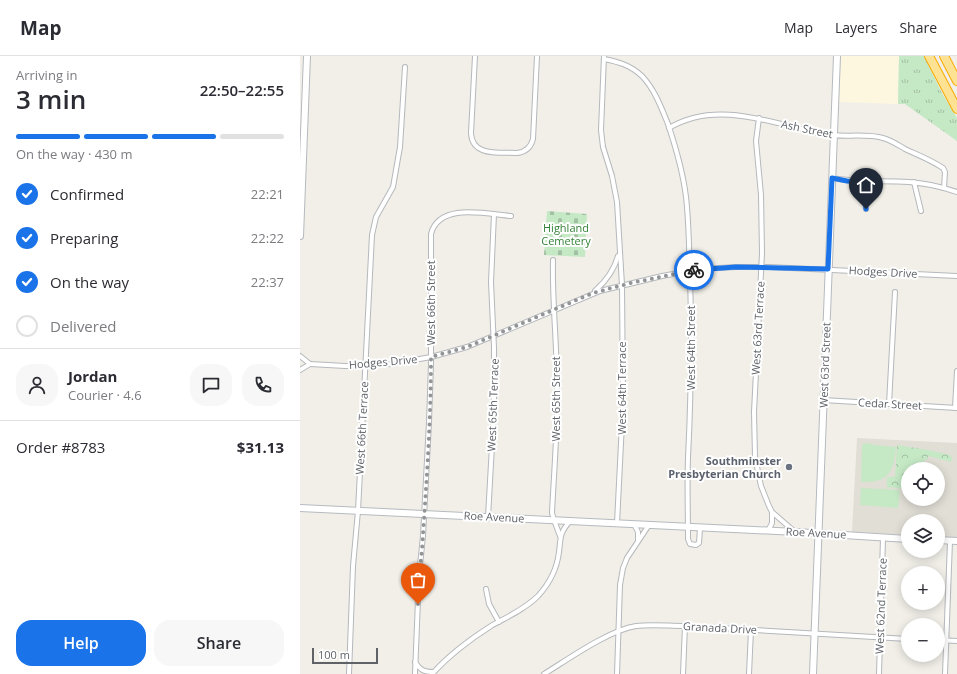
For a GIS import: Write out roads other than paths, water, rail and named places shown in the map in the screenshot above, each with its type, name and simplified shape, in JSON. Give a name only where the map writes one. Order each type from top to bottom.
[{"type":"highway","points":[[929,56],[957,109]]},
{"type":"highway","points":[[944,56],[957,82]]},
{"type":"main road","points":[[300,236],[307,56]]},
{"type":"main road","name":"West 63rd Street","points":[[813,674],[817,534],[837,56]]},
{"type":"main road","name":"Roe Avenue","points":[[300,508],[796,532],[901,539]]},
{"type":"main road","points":[[945,541],[957,542]]},
{"type":"street","points":[[474,56],[472,140],[478,149],[501,152],[522,152],[529,148],[534,139],[537,56]]},
{"type":"street","name":"West 64th Street","points":[[604,58],[628,65],[642,77],[651,88],[659,102],[669,128],[681,167],[688,218],[690,271],[691,372],[688,527]]},
{"type":"street","name":"West 64th Terrace","points":[[604,58],[601,130],[617,202],[622,285],[623,403],[617,524]]},
{"type":"street","name":"West 66th Terrace","points":[[349,674],[353,566],[358,510],[372,235],[376,217],[392,187],[400,148],[405,67]]},
{"type":"street","name":"Ash Street","points":[[669,128],[681,122],[708,116],[726,115],[759,118],[824,134],[883,138],[943,168],[945,172],[944,188]]},
{"type":"street","name":"West 63rd Terrace","points":[[759,118],[756,141],[762,216],[754,412],[755,457],[760,486],[772,512],[796,532]]},
{"type":"street","points":[[832,178],[864,182],[914,182],[957,192]]},
{"type":"street","points":[[864,182],[866,209]]},
{"type":"street","points":[[914,182],[921,211]]},
{"type":"street","name":"West 66th Street","points":[[415,674],[431,357],[430,241],[433,227],[441,218],[452,213],[494,214]]},
{"type":"street","points":[[494,214],[511,216]]},
{"type":"street","name":"West 65th Terrace","points":[[488,517],[494,410],[491,282],[494,214]]},
{"type":"street","name":"West 64th Terrace","points":[[593,293],[602,285],[615,268],[620,252]]},
{"type":"street","name":"West 65th Street","points":[[432,673],[468,641],[528,604],[538,596],[547,585],[556,565],[560,536],[552,513],[557,386],[553,310],[553,260]]},
{"type":"street","name":"Hodges Drive","points":[[310,364],[365,366],[391,364],[431,357],[467,347],[593,293],[622,285],[690,271],[736,267],[761,267],[957,276]]},
{"type":"street","points":[[889,404],[895,292]]},
{"type":"street","points":[[300,356],[310,364],[300,370]]},
{"type":"street","points":[[956,408],[957,371]]},
{"type":"street","name":"Cedar Street","points":[[823,400],[956,408]]},
{"type":"street","points":[[768,531],[772,523],[772,512]]},
{"type":"street","name":"West 65th Street","points":[[560,536],[570,521]]},
{"type":"street","points":[[634,524],[638,533],[638,541]]},
{"type":"street","points":[[617,674],[620,585],[623,568],[627,558],[648,525]]},
{"type":"street","points":[[688,527],[688,543],[694,545],[698,544],[700,541],[700,528]]},
{"type":"street","name":"West 62nd Terrace","points":[[879,674],[883,538]]},
{"type":"street","points":[[945,674],[950,541]]},
{"type":"street","points":[[486,589],[489,604],[499,622]]},
{"type":"street","name":"Granada Drive","points":[[544,674],[609,635],[628,627],[649,625],[684,626],[901,638]]},
{"type":"street","points":[[683,674],[684,626]]},
{"type":"street","points":[[749,674],[751,630]]},
{"type":"street","points":[[946,641],[957,641]]},
{"type":"street","points":[[415,662],[423,671],[432,673]]},
{"type":"place","name":"Southminster Presbyterian Church","points":[[789,467]]},
{"type":"park label","name":"Highland Cemetery","points":[[566,234]]}]
